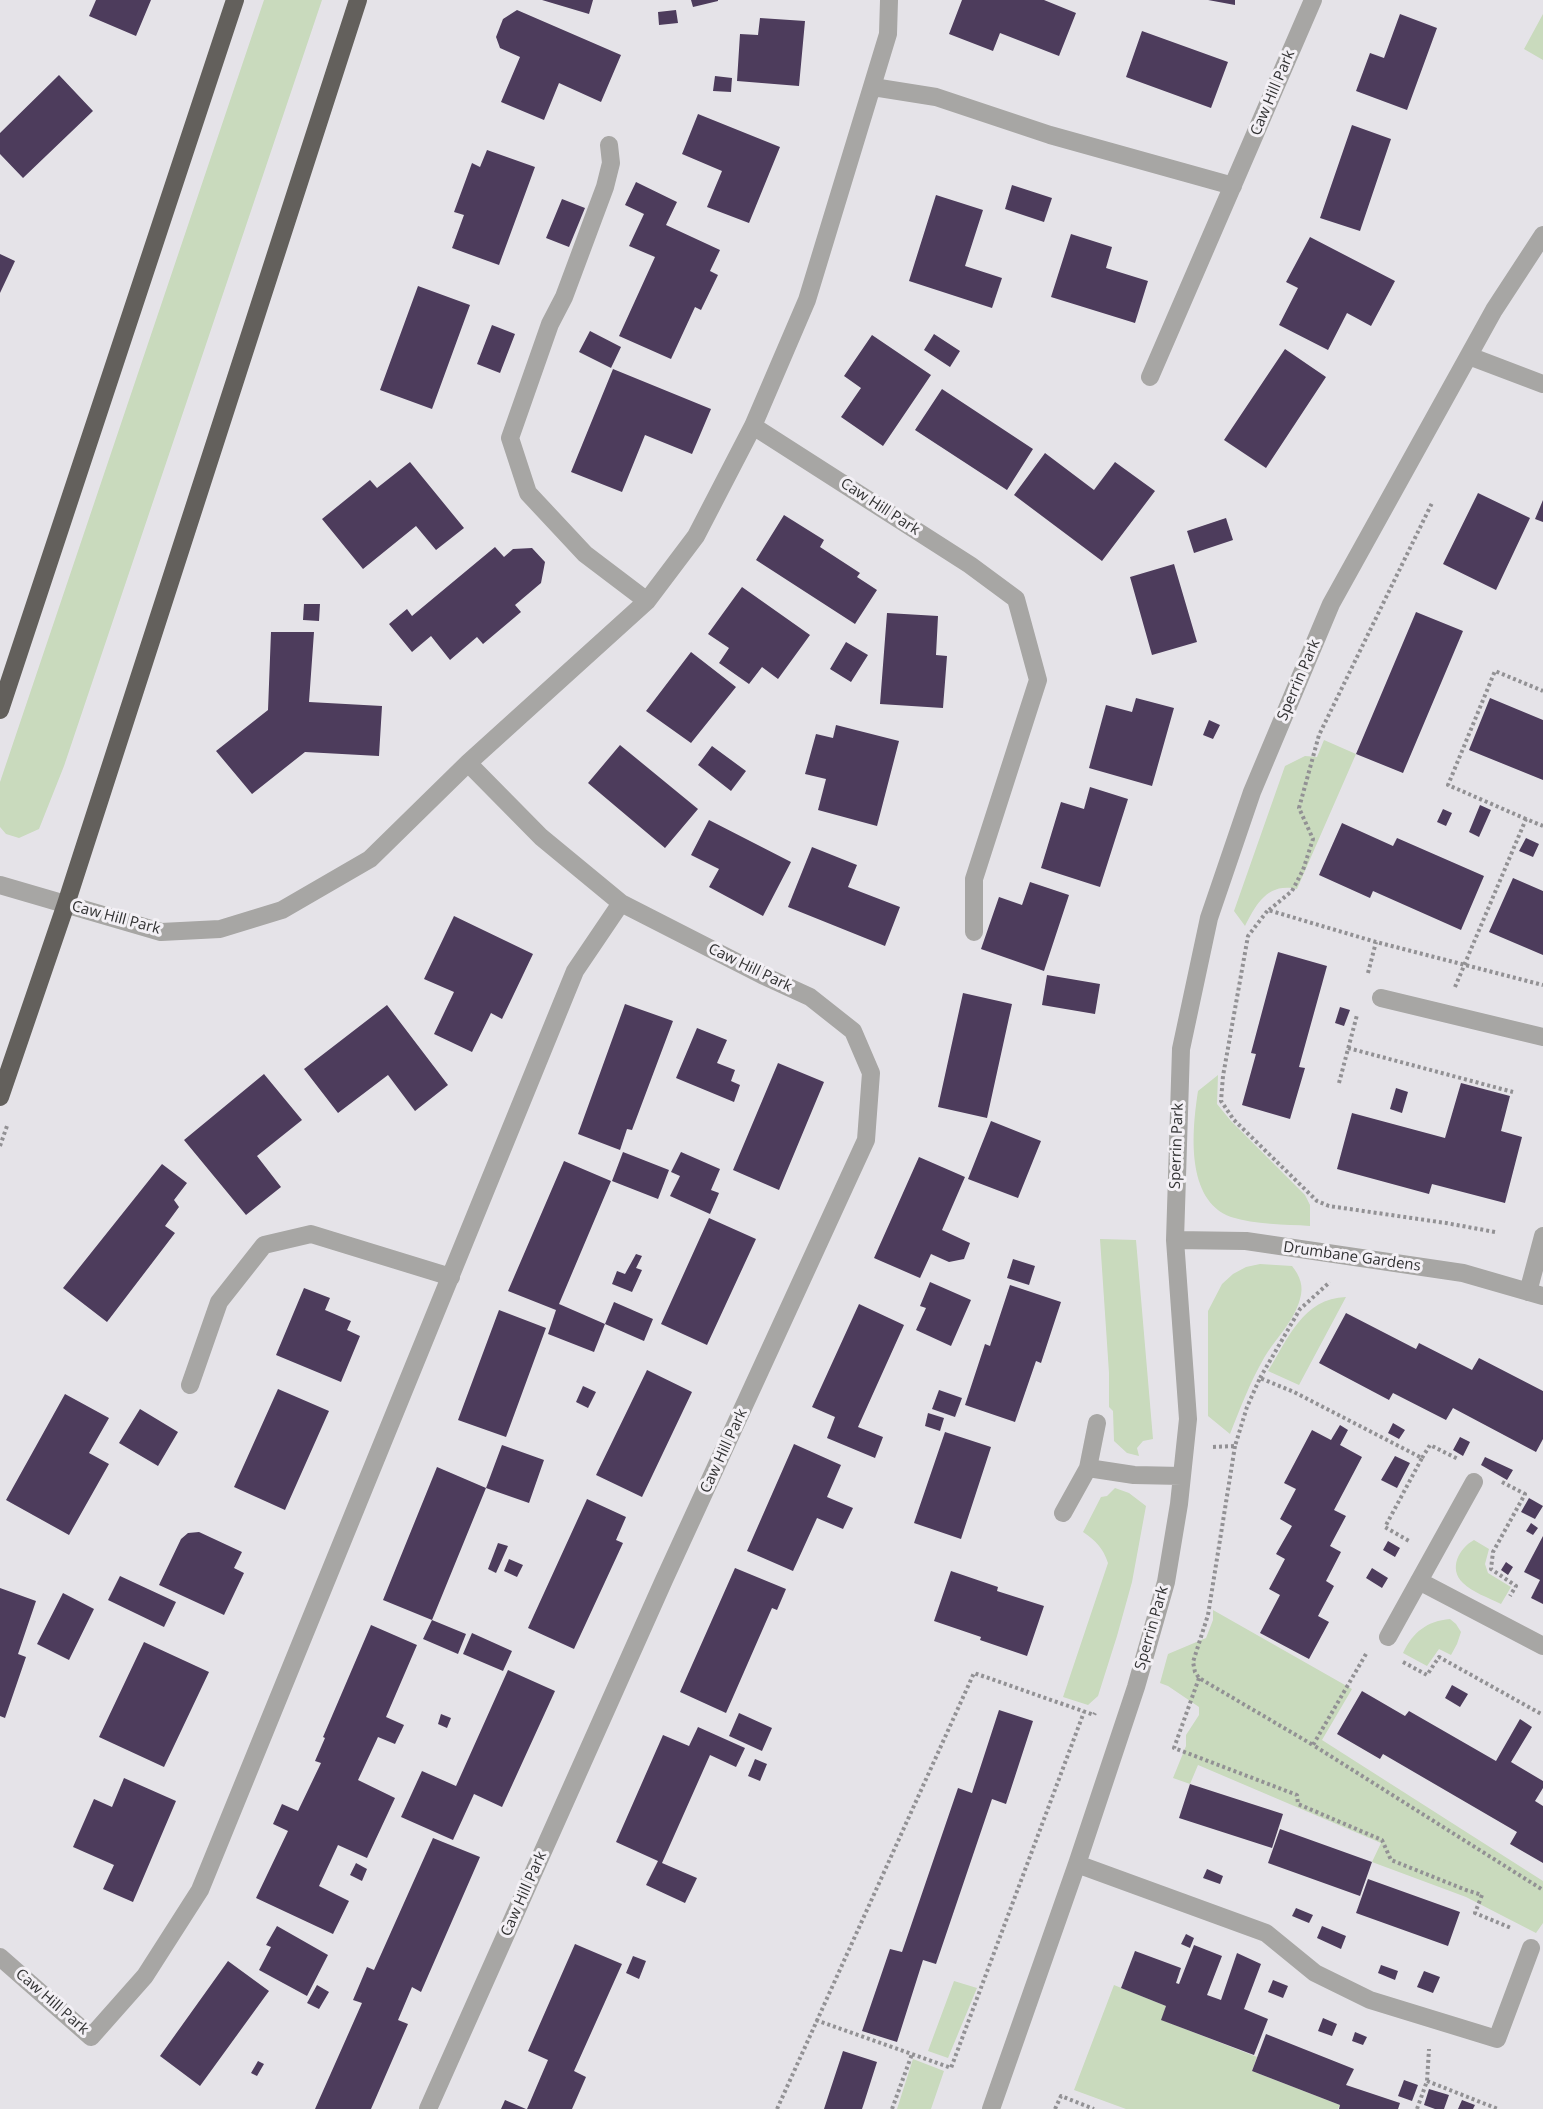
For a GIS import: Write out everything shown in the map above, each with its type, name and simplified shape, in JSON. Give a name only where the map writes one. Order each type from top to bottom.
[{"type":"highway","points":[[0,710],[235,0]]},
{"type":"highway","points":[[0,1097],[66,904],[358,0]]},
{"type":"street","name":"Caw Hill Park","points":[[0,885],[161,932],[220,929],[282,910],[370,859],[468,763],[647,601],[696,536],[753,426],[807,300],[888,34],[889,0]]},
{"type":"street","name":"Caw Hill Park","points":[[1150,377],[1313,0]]},
{"type":"street","points":[[873,87],[936,97],[1050,135],[1233,186]]},
{"type":"street","points":[[609,145],[611,164],[605,187],[564,297],[550,324],[510,438],[528,493],[585,554],[647,601]]},
{"type":"street","name":"Sperrin Park","points":[[991,2109],[1136,1687],[1166,1582],[1188,1419],[1175,1240],[1181,1049],[1209,918],[1252,792],[1331,604],[1494,310],[1543,236]]},
{"type":"street","points":[[1469,356],[1543,384]]},
{"type":"street","name":"Caw Hill Park","points":[[753,426],[940,546],[1016,599],[1038,680],[974,879],[974,932]]},
{"type":"street","name":"Caw Hill Park","points":[[428,2109],[664,1580],[866,1140],[871,1073],[853,1031],[810,997],[621,903],[541,837],[468,763]]},
{"type":"street","name":"Caw Hill Park","points":[[0,1957],[92,2037],[145,1976],[200,1890],[575,971],[621,903]]},
{"type":"street","points":[[1381,998],[1543,1037]]},
{"type":"street","points":[[190,1385],[219,1302],[264,1245],[311,1234],[451,1277]]},
{"type":"street","name":"Drumbane Gardens","points":[[1175,1240],[1246,1241],[1463,1273],[1535,1294],[1543,1236]]},
{"type":"street","points":[[1063,1513],[1088,1468],[1097,1423]]},
{"type":"street","points":[[1088,1468],[1134,1475],[1182,1476]]},
{"type":"street","points":[[1388,1637],[1474,1482]]},
{"type":"street","points":[[1419,1581],[1543,1646]]},
{"type":"street","points":[[1077,1864],[1266,1933],[1315,1973],[1370,2001],[1497,2039],[1531,1948]]},
{"type":"path","points":[[1432,503],[1319,735],[1299,808],[1313,839],[1303,870],[1292,891],[1268,910],[1248,936],[1223,1076],[1221,1101],[1234,1120],[1317,1201],[1329,1206],[1494,1232]]},
{"type":"path","points":[[1543,691],[1495,671],[1448,785],[1543,826]]},
{"type":"path","points":[[1445,1013],[1526,819]]},
{"type":"path","points":[[1268,910],[1376,942],[1543,985]]},
{"type":"path","points":[[1348,1048],[1514,1092]]},
{"type":"path","points":[[1348,1257],[1327,1286],[1300,1309],[1260,1378],[1247,1407],[1235,1446],[1208,1615],[1193,1662],[1195,1672],[1199,1678],[1313,1745],[1543,1890]]},
{"type":"path","points":[[1260,1378],[1294,1392],[1422,1458],[1385,1527],[1415,1544]]},
{"type":"path","points":[[1185,1447],[1235,1446]]},
{"type":"path","points":[[1313,1745],[1371,1645],[1388,1637]]},
{"type":"path","points":[[1399,1660],[1426,1675],[1439,1657],[1543,1715]]},
{"type":"path","points":[[777,2109],[974,1673],[1094,1715],[1098,1707]]},
{"type":"path","points":[[1199,1678],[1174,1748],[1297,1795],[1298,1804],[1382,1840],[1390,1860],[1482,1895],[1475,1913],[1517,1931]]},
{"type":"path","points":[[816,2020],[951,2068],[1084,1712]]},
{"type":"path","points":[[1417,2109],[1427,2081],[1429,2049],[1439,2022]]},
{"type":"path","points":[[892,2109],[912,2054]]},
{"type":"path","points":[[1427,2081],[1498,2109]]},
{"type":"path","points":[[1055,2109],[1061,2096],[1094,2109]]},
{"type":"green space","points":[[264,0],[322,0],[64,766],[39,829],[19,838],[6,834],[0,827],[0,782]]},
{"type":"green space","points":[[1543,14],[1543,60],[1524,49]]},
{"type":"green space","points":[[1324,740],[1356,754],[1297,889],[1278,889],[1271,892],[1259,903],[1245,926],[1234,911],[1285,766],[1305,756],[1317,757]]},
{"type":"green space","points":[[1218,1075],[1217,1104],[1305,1195],[1310,1205],[1310,1226],[1241,1220],[1216,1208],[1206,1196],[1195,1162],[1194,1125],[1198,1091]]},
{"type":"green space","points":[[1100,1239],[1136,1240],[1153,1439],[1143,1441],[1137,1448],[1139,1456],[1127,1453],[1114,1441],[1113,1411],[1109,1407],[1109,1373]]},
{"type":"green space","points":[[1260,1264],[1292,1266],[1301,1281],[1302,1290],[1293,1315],[1259,1367],[1230,1434],[1208,1416],[1208,1311],[1222,1284],[1233,1274],[1246,1267]]},
{"type":"green space","points":[[1346,1297],[1299,1385],[1268,1371],[1298,1322],[1308,1312],[1318,1304]]},
{"type":"green space","points":[[1115,1488],[1129,1493],[1146,1506],[1132,1582],[1117,1636],[1098,1696],[1088,1705],[1063,1697],[1108,1563],[1098,1545],[1083,1532],[1101,1497],[1107,1496]]},
{"type":"green space","points":[[1474,1540],[1489,1549],[1485,1564],[1488,1573],[1511,1587],[1501,1604],[1471,1589],[1463,1583],[1456,1572],[1460,1553]]},
{"type":"green space","points":[[1213,1610],[1352,1689],[1322,1740],[1543,1881],[1543,1923],[1536,1933],[1466,1897],[1372,1862],[1381,1843],[1198,1765],[1190,1784],[1173,1778],[1186,1746],[1186,1735],[1199,1715],[1199,1707],[1160,1683],[1168,1654],[1206,1638],[1213,1620]]},
{"type":"green space","points":[[1450,1619],[1461,1632],[1451,1655],[1439,1649],[1427,1666],[1403,1653],[1411,1639],[1422,1629],[1434,1622]]},
{"type":"green space","points":[[954,1981],[977,1988],[948,2058],[928,2051]]},
{"type":"green space","points":[[1114,1985],[1166,2006],[1162,2020],[1257,2057],[1252,2071],[1340,2105],[1338,2109],[1126,2109],[1074,2090]]},
{"type":"green space","points":[[913,2059],[944,2071],[931,2109],[897,2109]]},
{"type":"building","points":[[96,0],[151,0],[136,36],[89,16]]},
{"type":"building","points":[[542,0],[593,0],[589,14]]},
{"type":"building","points":[[691,0],[718,0],[718,1],[693,7]]},
{"type":"building","points":[[962,0],[1044,0],[1076,13],[1059,56],[1000,33],[993,51],[949,34]]},
{"type":"building","points":[[1208,0],[1235,0],[1235,5]]},
{"type":"building","points":[[517,10],[621,55],[601,102],[559,83],[544,120],[501,102],[520,57],[500,48],[496,37],[503,19]]},
{"type":"building","points":[[676,10],[678,23],[659,25],[658,12]]},
{"type":"building","points":[[1400,14],[1437,28],[1407,110],[1356,91],[1370,53],[1384,58]]},
{"type":"building","points":[[760,18],[805,21],[799,86],[737,81],[740,34],[758,35]]},
{"type":"building","points":[[1142,31],[1228,62],[1211,108],[1126,77]]},
{"type":"building","points":[[59,75],[93,111],[23,178],[0,154],[0,133]]},
{"type":"building","points":[[715,76],[732,78],[731,92],[713,91]]},
{"type":"building","points":[[698,114],[780,147],[749,223],[707,207],[722,171],[682,154]]},
{"type":"building","points":[[1352,125],[1391,139],[1360,231],[1320,218]]},
{"type":"building","points":[[487,150],[535,167],[499,265],[452,248],[464,215],[454,212],[472,163],[480,167]]},
{"type":"building","points":[[636,182],[677,202],[666,225],[720,250],[710,271],[718,275],[701,310],[695,307],[671,359],[619,336],[655,257],[629,246],[644,214],[625,205]]},
{"type":"building","points":[[1012,185],[1052,198],[1044,222],[1005,209]]},
{"type":"building","points":[[936,195],[983,210],[965,266],[1002,278],[992,308],[909,281]]},
{"type":"building","points":[[562,199],[585,208],[569,247],[546,238]]},
{"type":"building","points":[[1071,234],[1112,247],[1106,268],[1148,281],[1135,323],[1051,297]]},
{"type":"building","points":[[1310,237],[1395,281],[1371,326],[1347,313],[1328,350],[1279,325],[1298,288],[1286,282]]},
{"type":"building","points":[[0,254],[15,261],[0,293]]},
{"type":"building","points":[[418,286],[470,305],[432,409],[380,390]]},
{"type":"building","points":[[492,325],[515,334],[500,373],[477,364]]},
{"type":"building","points":[[590,331],[621,347],[611,368],[579,352]]},
{"type":"building","points":[[934,334],[960,351],[950,367],[924,350]]},
{"type":"building","points":[[872,335],[931,375],[883,446],[841,417],[861,388],[844,376]]},
{"type":"building","points":[[1285,349],[1326,377],[1266,468],[1224,440]]},
{"type":"building","points":[[613,369],[711,409],[692,454],[645,435],[622,492],[571,472]]},
{"type":"building","points":[[942,389],[1033,449],[1007,490],[915,430]]},
{"type":"building","points":[[1045,453],[1094,490],[1115,462],[1155,491],[1102,561],[1014,495]]},
{"type":"building","points":[[410,462],[464,528],[436,550],[416,526],[363,569],[322,519],[370,480],[377,488]]},
{"type":"building","points":[[1478,493],[1530,518],[1496,590],[1443,564]]},
{"type":"building","points":[[1543,500],[1543,522],[1535,519]]},
{"type":"building","points":[[784,515],[824,540],[820,547],[860,573],[857,577],[877,590],[855,624],[756,560]]},
{"type":"building","points":[[1226,518],[1233,540],[1194,553],[1187,531]]},
{"type":"building","points":[[495,547],[504,557],[513,549],[532,548],[545,562],[541,583],[515,605],[521,612],[483,644],[477,637],[450,660],[431,636],[412,652],[389,624],[407,609],[412,616]]},
{"type":"building","points":[[1174,564],[1197,642],[1152,655],[1130,577]]},
{"type":"building","points":[[742,587],[810,635],[778,679],[762,667],[749,684],[719,663],[729,648],[708,634]]},
{"type":"building","points":[[304,604],[320,604],[319,621],[303,620]]},
{"type":"building","points":[[1416,612],[1463,631],[1403,773],[1356,754]]},
{"type":"building","points":[[887,613],[938,616],[936,655],[947,656],[943,708],[880,704]]},
{"type":"building","points":[[271,632],[314,632],[309,702],[382,706],[379,756],[305,752],[252,794],[216,751],[268,710]]},
{"type":"building","points":[[846,642],[868,655],[851,682],[830,669]]},
{"type":"building","points":[[691,652],[736,687],[691,743],[646,711]]},
{"type":"building","points":[[1136,698],[1174,708],[1152,786],[1089,768],[1106,705],[1132,712]]},
{"type":"building","points":[[1490,698],[1543,720],[1543,780],[1469,750]]},
{"type":"building","points":[[1209,720],[1220,725],[1213,739],[1203,735]]},
{"type":"building","points":[[836,725],[899,741],[877,826],[818,810],[826,779],[805,774],[816,734],[833,738]]},
{"type":"building","points":[[620,745],[698,809],[665,848],[588,783]]},
{"type":"building","points":[[712,746],[746,771],[731,791],[698,765]]},
{"type":"building","points":[[1090,787],[1128,799],[1100,887],[1041,868],[1061,802],[1084,809]]},
{"type":"building","points":[[1480,805],[1491,810],[1479,837],[1469,832]]},
{"type":"building","points":[[1443,809],[1452,813],[1446,826],[1437,822]]},
{"type":"building","points":[[709,820],[791,862],[763,916],[709,887],[719,869],[691,855]]},
{"type":"building","points":[[1342,823],[1393,846],[1397,838],[1484,876],[1461,930],[1373,891],[1370,898],[1319,875]]},
{"type":"building","points":[[1526,838],[1539,844],[1533,857],[1519,851]]},
{"type":"building","points":[[812,847],[857,865],[848,887],[900,907],[885,946],[788,907]]},
{"type":"building","points":[[1513,878],[1543,891],[1543,955],[1489,932]]},
{"type":"building","points":[[1030,882],[1069,895],[1044,971],[981,949],[999,897],[1022,905]]},
{"type":"building","points":[[454,916],[533,954],[502,1019],[491,1013],[472,1052],[434,1034],[454,992],[424,979]]},
{"type":"building","points":[[1278,952],[1327,966],[1299,1067],[1305,1068],[1290,1119],[1242,1105],[1256,1054],[1251,1053]]},
{"type":"building","points":[[1047,975],[1100,984],[1095,1014],[1042,1005]]},
{"type":"building","points":[[963,993],[1012,1004],[987,1118],[938,1107]]},
{"type":"building","points":[[625,1004],[673,1021],[632,1130],[627,1129],[620,1150],[578,1134]]},
{"type":"building","points":[[387,1005],[448,1085],[415,1111],[388,1075],[338,1113],[304,1069]]},
{"type":"building","points":[[1340,1007],[1350,1010],[1344,1026],[1335,1023]]},
{"type":"building","points":[[697,1028],[727,1040],[717,1063],[735,1070],[731,1081],[740,1085],[734,1102],[676,1078]]},
{"type":"building","points":[[778,1063],[824,1082],[779,1190],[733,1170]]},
{"type":"building","points":[[264,1074],[302,1120],[257,1156],[281,1187],[246,1215],[184,1140]]},
{"type":"building","points":[[1461,1083],[1510,1096],[1501,1131],[1522,1137],[1505,1203],[1432,1184],[1429,1194],[1337,1169],[1352,1113],[1445,1138]]},
{"type":"building","points":[[1396,1088],[1408,1092],[1402,1113],[1390,1109]]},
{"type":"building","points":[[991,1121],[1041,1141],[1018,1198],[968,1179]]},
{"type":"building","points":[[623,1152],[669,1170],[658,1199],[612,1181]]},
{"type":"building","points":[[681,1152],[720,1169],[711,1190],[719,1193],[710,1214],[670,1196],[680,1176],[671,1172]]},
{"type":"building","points":[[919,1157],[965,1177],[942,1230],[970,1243],[964,1259],[949,1262],[931,1254],[920,1278],[874,1258]]},
{"type":"building","points":[[564,1161],[611,1181],[559,1304],[605,1324],[594,1352],[548,1334],[556,1310],[508,1291]]},
{"type":"building","points":[[162,1164],[187,1183],[174,1200],[179,1207],[165,1226],[175,1233],[107,1322],[63,1288]]},
{"type":"building","points":[[709,1218],[756,1239],[707,1345],[661,1324]]},
{"type":"building","points":[[636,1254],[642,1256],[636,1268],[642,1270],[632,1292],[612,1284],[617,1271],[625,1274]]},
{"type":"building","points":[[1013,1259],[1035,1266],[1029,1285],[1007,1278]]},
{"type":"building","points":[[930,1282],[971,1300],[951,1346],[916,1330],[926,1308],[920,1306]]},
{"type":"building","points":[[1010,1285],[1061,1302],[1041,1363],[1036,1361],[1015,1422],[965,1405],[985,1344],[990,1346]]},
{"type":"building","points":[[304,1288],[330,1298],[325,1310],[351,1321],[347,1330],[360,1336],[341,1382],[276,1355]]},
{"type":"building","points":[[614,1302],[653,1319],[644,1341],[605,1324]]},
{"type":"building","points":[[859,1304],[904,1325],[858,1427],[883,1437],[875,1458],[827,1438],[835,1417],[812,1407]]},
{"type":"building","points":[[499,1310],[546,1328],[506,1437],[458,1420]]},
{"type":"building","points":[[1346,1313],[1416,1349],[1419,1343],[1472,1370],[1479,1358],[1543,1391],[1543,1439],[1536,1452],[1453,1408],[1446,1420],[1393,1393],[1389,1400],[1319,1363]]},
{"type":"building","points":[[647,1370],[692,1392],[642,1497],[596,1475]]},
{"type":"building","points":[[583,1386],[596,1392],[588,1408],[576,1402]]},
{"type":"building","points":[[278,1389],[329,1411],[285,1510],[234,1487]]},
{"type":"building","points":[[939,1390],[962,1398],[955,1417],[932,1409]]},
{"type":"building","points":[[65,1394],[109,1418],[89,1453],[109,1464],[69,1535],[6,1500]]},
{"type":"building","points":[[140,1409],[178,1432],[158,1466],[119,1443]]},
{"type":"building","points":[[928,1413],[944,1418],[940,1431],[925,1426]]},
{"type":"building","points":[[1393,1423],[1405,1430],[1399,1439],[1388,1433]]},
{"type":"building","points":[[1340,1425],[1348,1430],[1340,1445],[1362,1457],[1334,1510],[1346,1516],[1330,1546],[1341,1552],[1326,1581],[1334,1586],[1318,1616],[1329,1622],[1309,1659],[1260,1633],[1280,1595],[1269,1589],[1285,1559],[1276,1554],[1292,1526],[1280,1519],[1296,1489],[1284,1483],[1312,1430],[1331,1440]]},
{"type":"building","points":[[945,1432],[991,1447],[961,1539],[914,1523]]},
{"type":"building","points":[[1460,1437],[1470,1442],[1463,1456],[1453,1450]]},
{"type":"building","points":[[794,1444],[841,1465],[827,1497],[853,1508],[843,1529],[817,1518],[793,1571],[747,1551]]},
{"type":"building","points":[[502,1445],[544,1460],[529,1503],[486,1488]]},
{"type":"building","points":[[1395,1456],[1410,1463],[1397,1488],[1381,1480]]},
{"type":"building","points":[[1485,1457],[1513,1470],[1507,1480],[1481,1465]]},
{"type":"building","points":[[437,1467],[486,1488],[432,1620],[383,1600]]},
{"type":"building","points":[[1529,1498],[1543,1506],[1535,1519],[1521,1512]]},
{"type":"building","points":[[587,1499],[626,1517],[616,1540],[623,1543],[574,1649],[528,1628]]},
{"type":"building","points":[[1531,1523],[1538,1528],[1533,1535],[1526,1531]]},
{"type":"building","points":[[199,1532],[242,1552],[234,1568],[244,1573],[224,1615],[159,1585],[181,1539],[188,1533]]},
{"type":"building","points":[[1543,1536],[1543,1604],[1531,1598],[1540,1580],[1524,1572]]},
{"type":"building","points":[[1388,1541],[1400,1548],[1395,1557],[1383,1550]]},
{"type":"building","points":[[498,1543],[508,1546],[496,1573],[488,1569]]},
{"type":"building","points":[[509,1559],[523,1565],[517,1577],[504,1571]]},
{"type":"building","points":[[1506,1562],[1513,1567],[1508,1575],[1501,1570]]},
{"type":"building","points":[[735,1568],[786,1589],[777,1610],[772,1608],[726,1713],[680,1692]]},
{"type":"building","points":[[1372,1568],[1388,1578],[1382,1588],[1366,1578]]},
{"type":"building","points":[[951,1571],[998,1587],[997,1591],[1044,1606],[1027,1656],[934,1621]]},
{"type":"building","points":[[120,1576],[176,1602],[164,1627],[108,1600]]},
{"type":"building","points":[[0,1588],[36,1601],[18,1654],[26,1657],[5,1718],[0,1716]]},
{"type":"building","points":[[63,1593],[94,1609],[69,1660],[37,1644]]},
{"type":"building","points":[[432,1620],[466,1634],[458,1654],[423,1639]]},
{"type":"building","points":[[371,1625],[417,1645],[386,1717],[404,1725],[395,1744],[378,1737],[358,1780],[395,1798],[367,1858],[338,1845],[319,1886],[349,1901],[333,1934],[256,1898],[288,1831],[273,1824],[282,1804],[298,1811],[321,1763],[315,1761],[325,1738],[323,1737]]},
{"type":"building","points":[[472,1633],[512,1651],[503,1671],[463,1654]]},
{"type":"building","points":[[144,1642],[209,1672],[164,1767],[99,1737]]},
{"type":"building","points":[[508,1670],[555,1691],[502,1807],[474,1794],[453,1840],[401,1817],[422,1771],[456,1786]]},
{"type":"building","points":[[1452,1685],[1468,1694],[1460,1707],[1445,1698]]},
{"type":"building","points":[[1362,1691],[1405,1716],[1409,1711],[1496,1761],[1520,1719],[1532,1727],[1511,1762],[1543,1781],[1543,1788],[1535,1801],[1543,1806],[1543,1863],[1510,1844],[1517,1832],[1383,1754],[1380,1759],[1337,1734]]},
{"type":"building","points":[[999,1710],[1033,1721],[1006,1804],[992,1799],[936,1964],[923,1960],[897,2042],[862,2031],[890,1949],[902,1952],[958,1788],[972,1793]]},
{"type":"building","points":[[739,1713],[772,1728],[762,1751],[729,1736]]},
{"type":"building","points":[[441,1714],[451,1718],[447,1728],[438,1724]]},
{"type":"building","points":[[698,1727],[745,1748],[736,1767],[710,1755],[662,1863],[697,1878],[685,1903],[646,1885],[658,1861],[616,1842],[663,1735],[689,1746]]},
{"type":"building","points":[[755,1759],[767,1764],[760,1781],[748,1776]]},
{"type":"building","points":[[124,1778],[176,1801],[133,1902],[103,1889],[114,1865],[73,1847],[94,1799],[112,1807]]},
{"type":"building","points":[[1190,1784],[1283,1814],[1272,1848],[1179,1818]]},
{"type":"building","points":[[1280,1829],[1372,1862],[1360,1896],[1268,1863]]},
{"type":"building","points":[[433,1838],[480,1857],[421,1992],[412,1987],[398,2020],[408,2024],[371,2109],[315,2109],[362,2003],[353,2000],[367,1967],[374,1970]]},
{"type":"building","points":[[356,1863],[367,1869],[362,1881],[350,1875]]},
{"type":"building","points":[[1207,1869],[1223,1876],[1220,1884],[1203,1878]]},
{"type":"building","points":[[1368,1879],[1460,1912],[1448,1946],[1356,1913]]},
{"type":"building","points":[[1296,1908],[1313,1915],[1309,1923],[1292,1916]]},
{"type":"building","points":[[277,1926],[328,1955],[307,1996],[259,1970],[271,1947],[266,1945]]},
{"type":"building","points":[[1322,1926],[1346,1936],[1341,1949],[1317,1938]]},
{"type":"building","points":[[1186,1934],[1194,1938],[1190,1948],[1181,1944]]},
{"type":"building","points":[[575,1944],[622,1964],[574,2071],[586,2077],[572,2109],[527,2109],[548,2060],[528,2051]]},
{"type":"building","points":[[1194,1945],[1222,1956],[1207,1995],[1221,2000],[1237,1953],[1261,1964],[1244,2009],[1268,2019],[1254,2055],[1161,2020],[1166,2006],[1121,1988],[1135,1951],[1181,1968],[1176,1983],[1179,1984]]},
{"type":"building","points":[[633,1956],[646,1961],[639,1979],[626,1973]]},
{"type":"building","points":[[228,1961],[269,1991],[200,2086],[160,2056]]},
{"type":"building","points":[[1381,1965],[1398,1971],[1395,1980],[1378,1973]]},
{"type":"building","points":[[1424,1971],[1440,1977],[1433,1993],[1417,1987]]},
{"type":"building","points":[[1273,1980],[1288,1986],[1283,1998],[1268,1992]]},
{"type":"building","points":[[317,1985],[329,1992],[319,2009],[307,2003]]},
{"type":"building","points":[[1323,2018],[1337,2024],[1332,2036],[1318,2031]]},
{"type":"building","points":[[1355,2032],[1367,2037],[1363,2045],[1352,2041]]},
{"type":"building","points":[[1266,2034],[1354,2069],[1346,2085],[1400,2103],[1398,2109],[1339,2109],[1340,2105],[1252,2071]]},
{"type":"building","points":[[843,2051],[877,2062],[864,2103],[862,2109],[824,2109]]},
{"type":"building","points":[[258,2061],[264,2064],[257,2076],[251,2073]]},
{"type":"building","points":[[1404,2080],[1418,2085],[1412,2101],[1398,2096]]},
{"type":"building","points":[[1429,2089],[1449,2095],[1444,2109],[1424,2105]]},
{"type":"building","points":[[505,2100],[526,2109],[501,2109]]},
{"type":"building","points":[[1462,2100],[1475,2105],[1473,2109],[1458,2109]]}]
